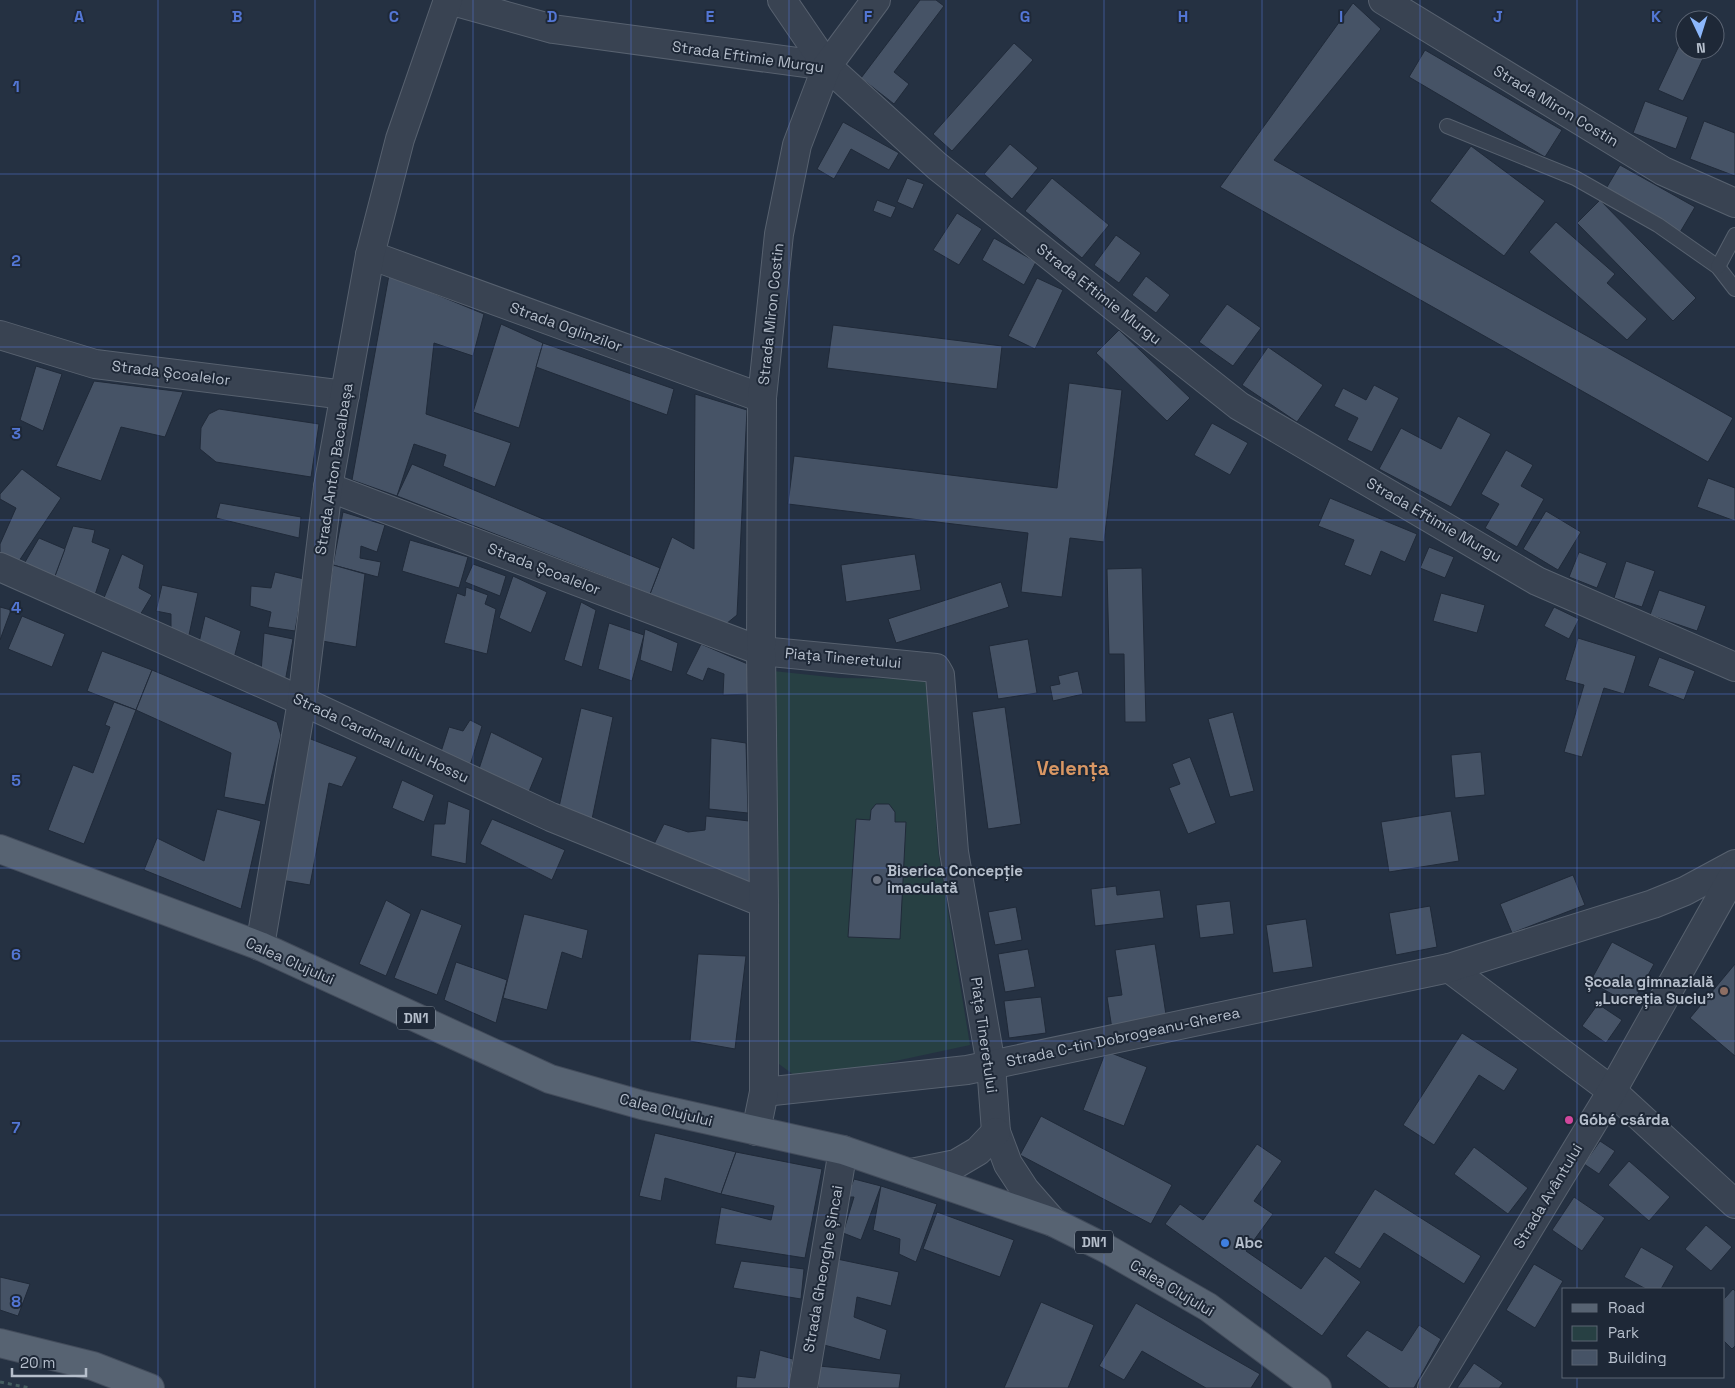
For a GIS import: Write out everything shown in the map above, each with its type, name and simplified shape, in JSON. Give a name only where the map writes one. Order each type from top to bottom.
[{"type":"main road","name":"Calea Clujului","points":[[0,849],[260,946],[550,1079],[642,1105],[843,1150],[1053,1222],[1107,1249],[1208,1307],[1317,1388]]},
{"type":"main road","points":[[0,1343],[93,1366],[150,1388]]},
{"type":"street","name":"Strada Eftimie Murgu","points":[[449,0],[553,30],[827,66],[937,166],[1239,406],[1537,581],[1735,667]]},
{"type":"street","name":"Strada Anton Bacalbașa","points":[[260,946],[302,700],[328,487],[370,255],[400,139],[449,0]]},
{"type":"street","points":[[782,0],[827,66]]},
{"type":"street","name":"Strada Miron Costin","points":[[761,651],[762,398],[779,234],[797,145],[827,66],[876,0]]},
{"type":"street","name":"Strada Miron Costin","points":[[1383,0],[1663,171],[1735,203]]},
{"type":"street","name":"Strada Oglinzilor","points":[[370,255],[762,398]]},
{"type":"street","name":"Strada Școalelor","points":[[0,335],[95,364],[345,395]]},
{"type":"street","name":"Strada Școalelor","points":[[328,487],[761,651]]},
{"type":"street","name":"Strada Cardinal Iuliu Hossu","points":[[0,567],[302,700],[551,818],[764,903]]},
{"type":"street","points":[[756,1131],[764,1092],[761,651]]},
{"type":"street","name":"Piața Tineretului","points":[[761,651],[936,668],[940,675],[954,852],[991,1065],[996,1132],[1008,1164],[1025,1190],[1053,1222]]},
{"type":"street","name":"Strada C-tin Dobrogeanu-Gherea","points":[[764,1092],[967,1070],[1449,968],[1653,904],[1685,891],[1735,864]]},
{"type":"street","name":"Strada Avântului","points":[[1432,1388],[1612,1091],[1735,872]]},
{"type":"street","points":[[1449,968],[1612,1091],[1735,1204]]},
{"type":"street","points":[[911,1173],[956,1164],[978,1151],[996,1132]]},
{"type":"street","name":"Strada Gheorghe Șincai","points":[[803,1388],[843,1150]]},
{"type":"lane","points":[[1447,126],[1575,178],[1658,225],[1718,267],[1735,289]]},
{"type":"lane","points":[[1718,267],[1735,235]]},
{"type":"path","points":[[0,1382],[30,1388]]},
{"type":"green space","points":[[773,671],[839,678],[926,679],[938,851],[970,1045],[802,1081],[779,1064]]},
{"type":"building","points":[[920,0],[936,0],[944,6],[894,72],[909,84],[894,104],[861,78]]},
{"type":"building","points":[[1353,3],[1381,29],[1274,160],[1733,418],[1708,462],[1220,187]]},
{"type":"building","points":[[1014,43],[1033,60],[952,151],[933,134]]},
{"type":"building","points":[[1425,50],[1562,130],[1545,157],[1409,77]]},
{"type":"building","points":[[1675,54],[1675,60],[1702,60],[1683,101],[1658,90]]},
{"type":"building","points":[[1645,101],[1688,117],[1676,149],[1633,133]]},
{"type":"building","points":[[1704,121],[1735,133],[1735,176],[1690,159]]},
{"type":"building","points":[[843,122],[899,153],[889,170],[851,149],[834,179],[817,169]]},
{"type":"building","points":[[1010,144],[1038,168],[1012,199],[984,174]]},
{"type":"building","points":[[1471,146],[1545,201],[1504,256],[1430,201]]},
{"type":"building","points":[[1620,165],[1695,207],[1679,234],[1604,192]]},
{"type":"building","points":[[907,178],[924,184],[913,209],[897,202]]},
{"type":"building","points":[[1052,178],[1109,225],[1082,258],[1025,211]]},
{"type":"building","points":[[877,200],[896,207],[891,218],[873,211]]},
{"type":"building","points":[[1600,200],[1696,298],[1673,321],[1577,223]]},
{"type":"building","points":[[957,213],[982,229],[959,265],[933,250]]},
{"type":"building","points":[[1556,222],[1615,274],[1607,283],[1647,319],[1627,340],[1529,252]]},
{"type":"building","points":[[1116,235],[1141,253],[1119,283],[1094,265]]},
{"type":"building","points":[[994,238],[1036,262],[1024,285],[982,260]]},
{"type":"building","points":[[389,275],[484,314],[473,356],[434,343],[426,414],[511,443],[495,487],[443,466],[446,455],[414,444],[397,496],[352,480]]},
{"type":"building","points":[[1146,276],[1170,295],[1156,313],[1132,295]]},
{"type":"building","points":[[1037,278],[1063,290],[1035,349],[1008,336]]},
{"type":"building","points":[[1227,304],[1261,328],[1233,366],[1199,342]]},
{"type":"building","points":[[501,324],[543,343],[519,428],[473,412]]},
{"type":"building","points":[[833,325],[1002,346],[997,389],[827,368]]},
{"type":"building","points":[[1119,330],[1190,398],[1167,421],[1096,353]]},
{"type":"building","points":[[543,343],[674,389],[667,415],[536,367]]},
{"type":"building","points":[[1268,347],[1323,385],[1297,422],[1242,385]]},
{"type":"building","points":[[36,366],[62,374],[43,431],[20,420]]},
{"type":"building","points":[[94,381],[183,392],[165,437],[121,427],[101,481],[56,466]]},
{"type":"building","points":[[1069,383],[1122,390],[1104,542],[1070,538],[1062,597],[1021,592],[1028,533],[788,504],[794,456],[1057,488]]},
{"type":"building","points":[[1374,385],[1399,398],[1372,452],[1347,440],[1358,418],[1334,406],[1343,388],[1366,400]]},
{"type":"building","points":[[695,394],[747,410],[737,615],[726,624],[650,594],[672,537],[694,549]]},
{"type":"building","points":[[219,409],[319,424],[311,477],[216,462],[200,449],[201,428],[209,414]]},
{"type":"building","points":[[1458,416],[1491,434],[1451,507],[1379,469],[1401,428],[1441,449]]},
{"type":"building","points":[[1212,423],[1248,443],[1230,475],[1194,455]]},
{"type":"building","points":[[1506,450],[1533,465],[1521,486],[1544,499],[1517,547],[1485,528],[1499,504],[1481,494]]},
{"type":"building","points":[[412,464],[660,568],[650,594],[397,496]]},
{"type":"building","points":[[22,469],[61,498],[17,564],[0,558],[0,544],[16,508],[0,499],[0,494]]},
{"type":"building","points":[[1708,478],[1735,488],[1735,521],[1697,507]]},
{"type":"building","points":[[1330,498],[1417,534],[1405,562],[1381,551],[1371,576],[1344,565],[1354,540],[1318,526]]},
{"type":"building","points":[[220,503],[301,517],[299,538],[216,518]]},
{"type":"building","points":[[1546,511],[1581,532],[1558,570],[1523,549]]},
{"type":"building","points":[[343,512],[385,525],[377,552],[361,546],[360,558],[381,562],[378,577],[333,565]]},
{"type":"building","points":[[73,526],[95,530],[92,542],[110,549],[93,601],[52,584]]},
{"type":"building","points":[[39,538],[65,549],[52,584],[21,569]]},
{"type":"building","points":[[410,540],[468,557],[459,588],[402,571]]},
{"type":"building","points":[[1429,547],[1454,557],[1445,578],[1420,568]]},
{"type":"building","points":[[1579,552],[1607,563],[1597,588],[1569,577]]},
{"type":"building","points":[[122,554],[144,565],[139,588],[152,595],[137,620],[101,605]]},
{"type":"building","points":[[915,554],[921,590],[846,602],[841,565]]},
{"type":"building","points":[[1626,561],[1655,571],[1642,607],[1614,598]]},
{"type":"building","points":[[473,564],[506,576],[500,596],[465,582]]},
{"type":"building","points":[[333,565],[365,574],[356,647],[322,641]]},
{"type":"building","points":[[1142,568],[1146,722],[1125,722],[1124,654],[1109,654],[1107,569]]},
{"type":"building","points":[[275,572],[304,579],[295,631],[268,627],[271,612],[250,606],[251,586],[271,588]]},
{"type":"building","points":[[513,576],[547,592],[531,633],[499,618]]},
{"type":"building","points":[[1001,582],[1009,607],[896,643],[888,619]]},
{"type":"building","points":[[162,585],[198,593],[189,635],[171,629],[171,614],[156,611]]},
{"type":"building","points":[[466,587],[488,595],[485,604],[496,609],[487,654],[444,643],[457,593],[465,596]]},
{"type":"building","points":[[1659,590],[1706,606],[1697,631],[1650,615]]},
{"type":"building","points":[[1441,593],[1485,605],[1477,633],[1433,621]]},
{"type":"building","points":[[581,602],[596,610],[582,667],[564,660]]},
{"type":"building","points":[[0,607],[11,610],[0,640]]},
{"type":"building","points":[[1554,607],[1579,619],[1569,639],[1544,626]]},
{"type":"building","points":[[22,616],[65,634],[52,667],[8,649]]},
{"type":"building","points":[[205,616],[241,631],[233,662],[198,647]]},
{"type":"building","points":[[609,623],[644,635],[632,681],[598,669]]},
{"type":"building","points":[[645,629],[678,643],[672,672],[640,660]]},
{"type":"building","points":[[264,633],[293,639],[285,682],[261,672]]},
{"type":"building","points":[[1578,638],[1636,656],[1624,694],[1604,688],[1582,757],[1564,752],[1584,685],[1565,680]]},
{"type":"building","points":[[1028,639],[1037,693],[998,699],[989,646]]},
{"type":"building","points":[[701,644],[750,665],[752,694],[723,695],[724,674],[708,668],[703,681],[686,674]]},
{"type":"building","points":[[102,651],[152,670],[136,710],[87,691]]},
{"type":"building","points":[[1659,657],[1695,671],[1684,700],[1648,686]]},
{"type":"building","points":[[152,670],[277,722],[281,735],[265,805],[224,797],[231,753],[136,710]]},
{"type":"building","points":[[1078,671],[1083,694],[1053,701],[1050,686],[1060,684],[1058,676]]},
{"type":"building","points":[[114,702],[136,710],[84,844],[48,830],[73,765],[93,773],[110,727],[105,725]]},
{"type":"building","points":[[1005,707],[1021,824],[988,829],[972,712]]},
{"type":"building","points":[[581,708],[613,717],[591,824],[559,807]]},
{"type":"building","points":[[1233,712],[1254,791],[1230,797],[1208,719]]},
{"type":"building","points":[[470,720],[482,726],[469,769],[439,758],[449,727],[463,731]]},
{"type":"building","points":[[491,732],[543,758],[528,794],[478,772]]},
{"type":"building","points":[[303,736],[357,757],[342,787],[329,783],[310,885],[281,880]]},
{"type":"building","points":[[711,738],[746,743],[748,813],[709,809]]},
{"type":"building","points":[[1481,752],[1485,795],[1455,798],[1451,755]]},
{"type":"building","points":[[1190,757],[1216,823],[1188,834],[1169,788],[1180,784],[1172,764]]},
{"type":"building","points":[[402,780],[434,795],[424,822],[392,808]]},
{"type":"building","points":[[448,801],[470,810],[466,864],[431,856],[434,824],[445,824]]},
{"type":"building","name":"Biserica Concepție imaculată","points":[[876,804],[889,804],[895,812],[895,822],[906,822],[900,939],[848,937],[856,819],[870,820],[871,810]]},
{"type":"building","points":[[217,809],[261,821],[241,909],[144,870],[157,838],[204,861]]},
{"type":"building","points":[[1451,811],[1459,861],[1389,872],[1381,822]]},
{"type":"building","points":[[706,816],[749,821],[752,880],[741,885],[653,846],[664,824],[688,832],[705,830]]},
{"type":"building","points":[[492,819],[565,850],[552,880],[480,844]]},
{"type":"building","points":[[1573,875],[1585,905],[1512,933],[1500,904]]},
{"type":"building","points":[[1116,886],[1117,895],[1160,890],[1164,918],[1095,926],[1091,889]]},
{"type":"building","points":[[386,900],[411,914],[386,976],[359,964]]},
{"type":"building","points":[[1230,901],[1234,934],[1200,938],[1196,905]]},
{"type":"building","points":[[1430,906],[1437,947],[1396,955],[1389,913]]},
{"type":"building","points":[[1016,907],[1022,940],[995,945],[988,912]]},
{"type":"building","points":[[421,909],[462,925],[437,995],[394,978]]},
{"type":"building","points":[[524,914],[588,930],[582,959],[562,952],[547,1010],[503,998]]},
{"type":"building","points":[[1306,919],[1313,967],[1273,973],[1266,925]]},
{"type":"building","points":[[1612,942],[1654,964],[1632,1005],[1590,982]]},
{"type":"building","points":[[1155,944],[1167,1021],[1112,1029],[1107,997],[1122,995],[1115,950]]},
{"type":"building","points":[[1028,949],[1035,987],[1005,992],[998,954]]},
{"type":"building","points":[[698,954],[746,956],[735,1049],[690,1041]]},
{"type":"building","points":[[456,962],[507,980],[496,1023],[444,1000]]},
{"type":"building","name":"Școala gimnazială „Lucreția Suciu”","points":[[1735,964],[1735,1056],[1690,1018]]},
{"type":"building","points":[[1041,997],[1046,1033],[1009,1038],[1004,1001]]},
{"type":"building","points":[[1598,1004],[1622,1020],[1606,1043],[1582,1026]]},
{"type":"building","points":[[1462,1033],[1518,1069],[1504,1091],[1479,1075],[1434,1145],[1403,1125]]},
{"type":"building","points":[[1106,1051],[1147,1067],[1124,1126],[1083,1110]]},
{"type":"building","points":[[1041,1116],[1172,1185],[1151,1224],[1020,1155]]},
{"type":"building","points":[[655,1133],[736,1152],[721,1194],[665,1178],[661,1201],[639,1196]]},
{"type":"building","points":[[1600,1141],[1615,1151],[1599,1174],[1584,1164]]},
{"type":"building","points":[[1257,1144],[1282,1161],[1254,1201],[1273,1214],[1246,1251],[1301,1289],[1325,1256],[1361,1282],[1322,1336],[1165,1224],[1180,1204],[1203,1220]]},
{"type":"building","points":[[1474,1147],[1528,1188],[1508,1214],[1454,1174]]},
{"type":"building","points":[[736,1152],[822,1169],[805,1258],[715,1244],[721,1207],[771,1220],[774,1206],[721,1194]]},
{"type":"building","points":[[1629,1161],[1670,1197],[1649,1221],[1608,1185]]},
{"type":"building","points":[[854,1179],[881,1186],[861,1240],[843,1233],[854,1197],[847,1197]]},
{"type":"building","points":[[881,1186],[937,1204],[916,1262],[899,1254],[900,1239],[873,1230]]},
{"type":"building","points":[[1375,1189],[1481,1256],[1464,1284],[1384,1233],[1360,1269],[1334,1253]]},
{"type":"building","points":[[1574,1197],[1605,1218],[1582,1251],[1552,1230]]},
{"type":"building","points":[[937,1212],[1014,1240],[1000,1277],[923,1249]]},
{"type":"building","points":[[1706,1225],[1732,1247],[1711,1271],[1685,1249]]},
{"type":"building","points":[[1641,1247],[1674,1266],[1662,1288],[1644,1288],[1624,1277]]},
{"type":"building","points":[[837,1259],[899,1272],[891,1306],[857,1297],[854,1317],[887,1330],[880,1360],[824,1345]]},
{"type":"building","points":[[741,1261],[804,1269],[801,1299],[733,1288]]},
{"type":"building","points":[[1534,1264],[1563,1281],[1535,1328],[1506,1310]]},
{"type":"building","points":[[0,1277],[30,1284],[18,1316],[0,1310]]},
{"type":"building","points":[[1733,1289],[1735,1291],[1735,1346],[1732,1349],[1725,1342],[1725,1298]]},
{"type":"building","points":[[1041,1302],[1094,1325],[1068,1388],[1004,1388]]},
{"type":"building","points":[[1136,1303],[1260,1374],[1251,1388],[1206,1388],[1142,1351],[1124,1380],[1099,1366]]},
{"type":"building","points":[[1419,1325],[1441,1339],[1414,1388],[1389,1388],[1346,1356],[1367,1330],[1402,1351]]},
{"type":"building","points":[[760,1350],[793,1359],[789,1388],[736,1388],[737,1376],[755,1378]]},
{"type":"building","points":[[1474,1363],[1503,1383],[1499,1388],[1457,1388]]},
{"type":"building","points":[[819,1366],[901,1374],[899,1388],[818,1388]]},
{"type":"place","name":"Biserica Concepție imaculată","points":[[877,880]]},
{"type":"place","name":"Școala gimnazială „Lucreția Suciu”","points":[[1724,991]]},
{"type":"place","name":"Góbé csárda","points":[[1569,1120]]},
{"type":"place","name":"Abc","points":[[1225,1243]]},
{"type":"district","name":"Velența","points":[[1073,768]]}]
